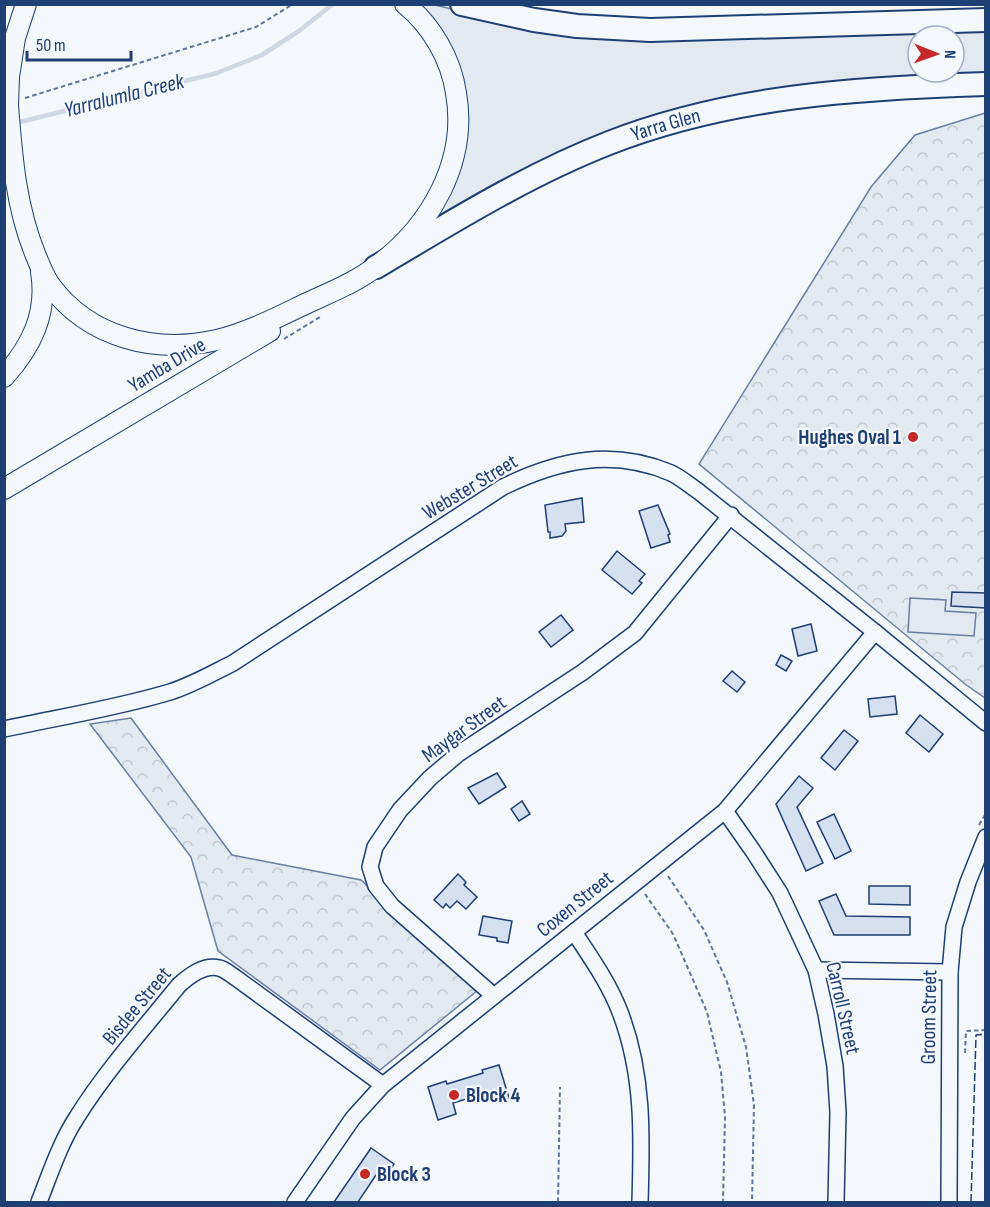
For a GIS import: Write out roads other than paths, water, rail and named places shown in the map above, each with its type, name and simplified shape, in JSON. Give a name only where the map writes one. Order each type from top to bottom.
[{"type":"highway","points":[[462,4],[534,20],[577,26],[650,30],[986,20]]},
{"type":"highway","points":[[496,4],[578,20],[641,26],[705,28]]},
{"type":"highway","name":"Yarra Glen","points":[[376,267],[504,192],[564,162],[609,143],[675,121],[730,107],[794,97],[856,90],[986,84]]},
{"type":"main road","points":[[26,4],[15,38],[7,81],[15,102],[12,162],[21,213],[37,258],[51,286],[64,302],[85,319],[112,334],[159,345],[195,344],[236,334],[354,280],[376,267],[410,236],[432,207],[451,167],[459,128],[458,101],[448,64],[429,28],[405,4]]},
{"type":"main road","points":[[4,377],[28,347],[37,328],[42,283],[37,258]]},
{"type":"main road","name":"Yamba Drive","points":[[4,489],[354,280]]},
{"type":"street","name":"Webster Street","points":[[4,729],[140,700],[172,691],[202,678],[233,663],[503,487],[532,473],[561,464],[592,459],[620,460],[647,465],[673,474],[731,515],[986,723]]},
{"type":"street","name":"Maygar Street","points":[[494,996],[392,906],[376,886],[370,867],[375,847],[400,810],[430,778],[458,754],[583,672],[635,633],[731,515]]},
{"type":"street","name":"Coxen Street","points":[[295,1203],[354,1119],[383,1085],[725,811],[875,632]]},
{"type":"street","name":"Carroll Street","points":[[725,811],[780,893],[816,970],[835,1066],[838,1112],[836,1203]]},
{"type":"street","name":"Groom Street","points":[[949,1203],[950,972],[954,927],[968,882],[986,837]]},
{"type":"street","points":[[574,932],[601,973],[620,1011],[630,1043],[639,1086],[642,1124],[640,1203]]},
{"type":"street","name":"Bisdee Street","points":[[39,1203],[61,1147],[76,1118],[94,1092],[179,985],[192,974],[207,968],[219,968],[236,978],[383,1085]]},
{"type":"street","points":[[816,970],[950,972]]},
{"type":"waterway","name":"Yarralumla Creek","points":[[16,123],[217,73],[262,55],[299,31],[333,4]]},
{"type":"place","name":"Hughes Oval 1","points":[[913,437]]},
{"type":"place","name":"Block 4","points":[[454,1095]]},
{"type":"place","name":"Block 3","points":[[365,1174]]}]
